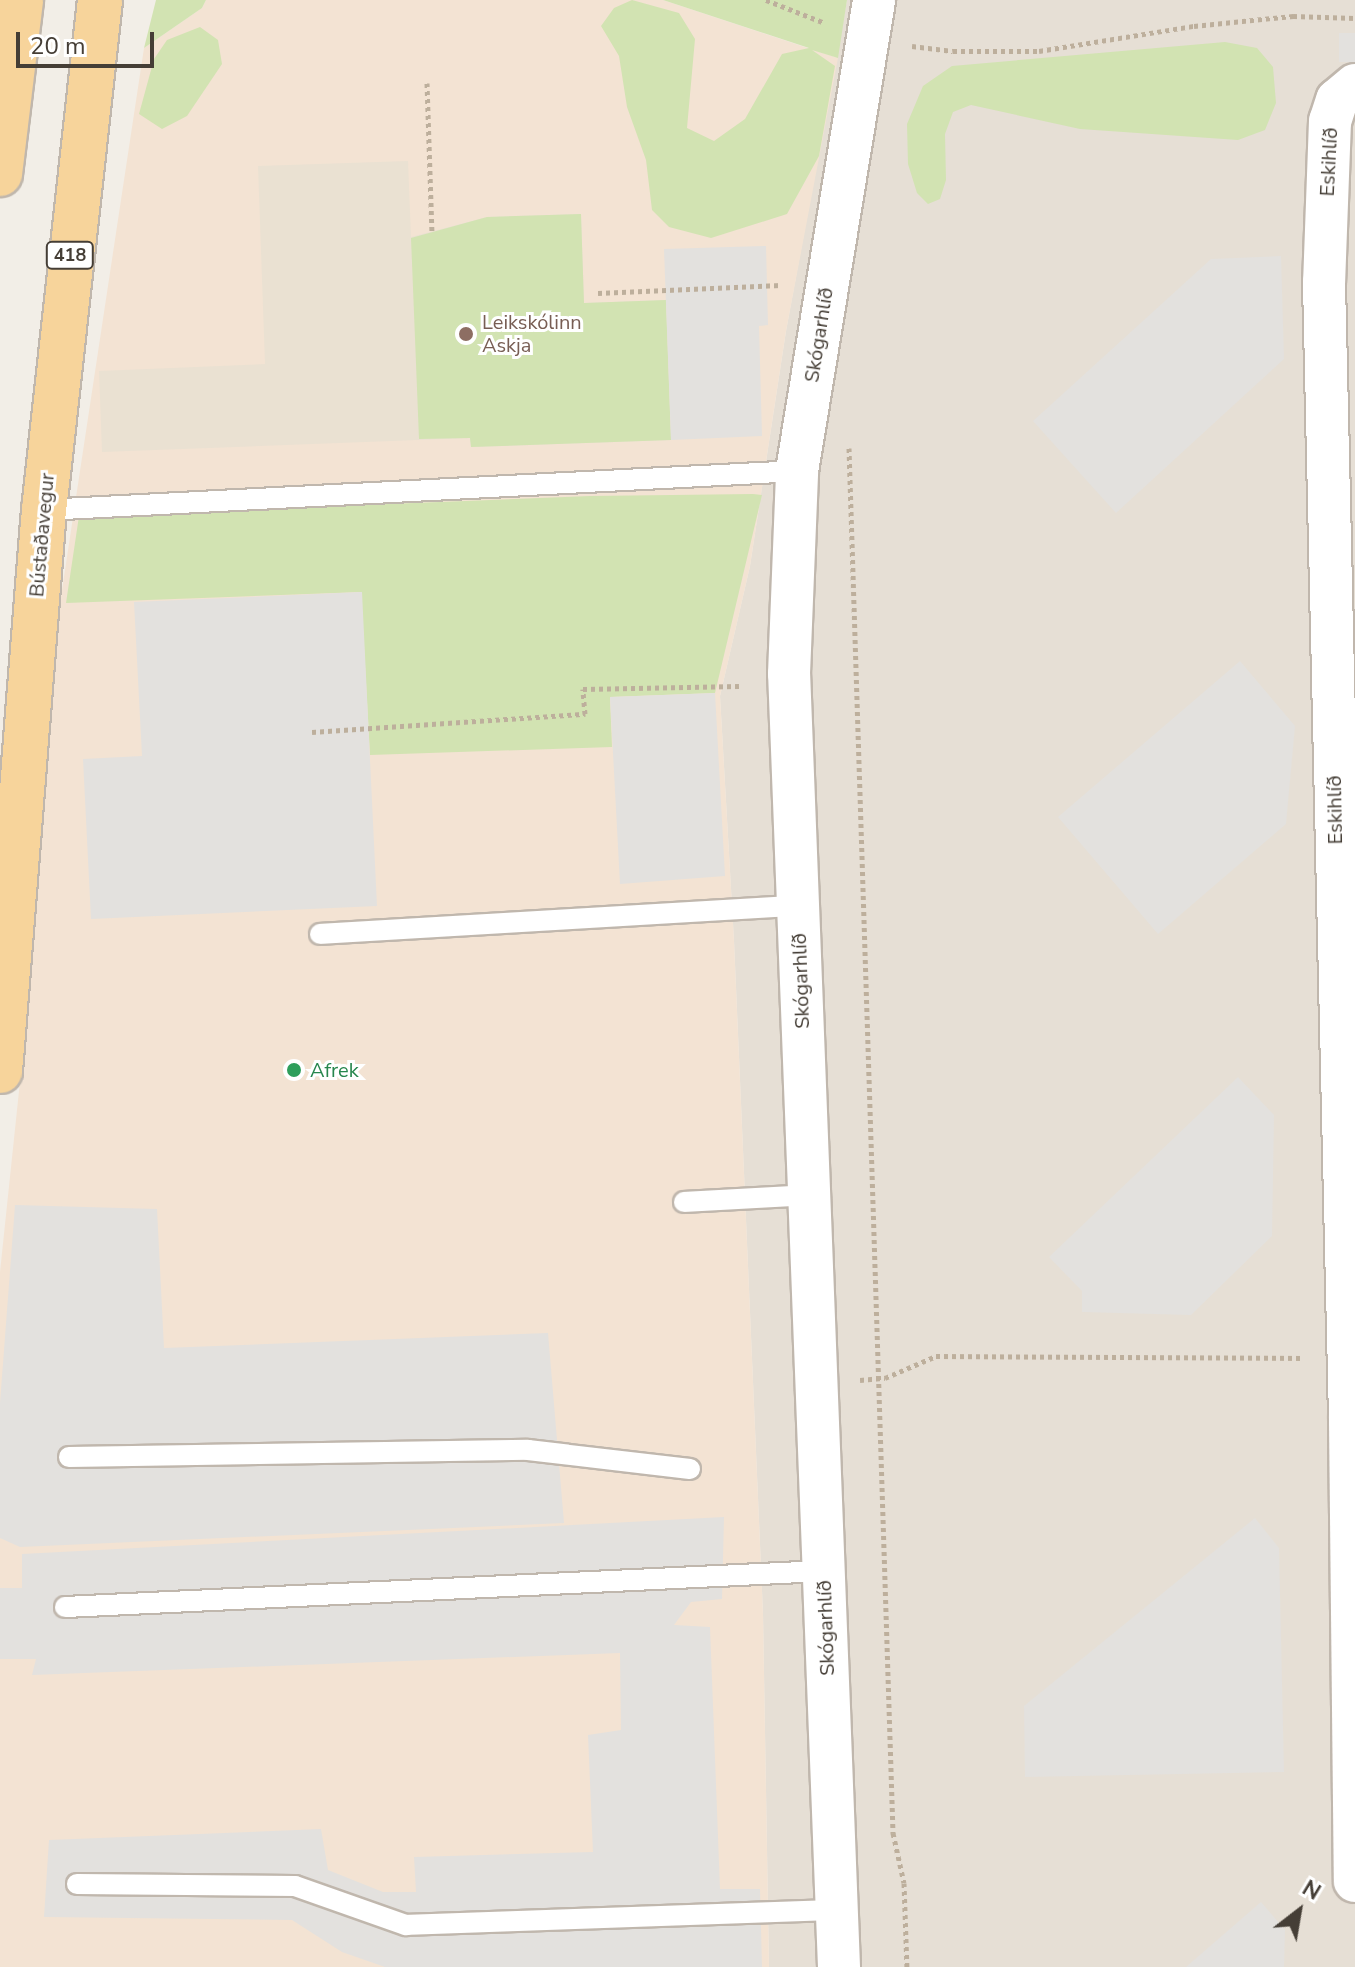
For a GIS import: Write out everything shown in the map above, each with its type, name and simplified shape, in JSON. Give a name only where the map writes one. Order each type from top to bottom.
[{"type":"main road","points":[[0,174],[21,0]]},
{"type":"main road","name":"Bústaðavegur","points":[[0,1071],[44,510],[98,0]]},
{"type":"street","name":"Skógarhlíð","points":[[839,1967],[789,674],[797,471],[871,18]]},
{"type":"street","name":"Eskihlíð","points":[[1355,85],[1337,100],[1330,121],[1324,282],[1353,1421],[1355,1881]]},
{"type":"lane","points":[[44,510],[797,471]]},
{"type":"lane","points":[[320,934],[798,906]]},
{"type":"lane","points":[[684,1202],[810,1195]]},
{"type":"lane","points":[[69,1457],[528,1450],[690,1469]]},
{"type":"lane","points":[[65,1607],[824,1571]]},
{"type":"lane","points":[[77,1884],[295,1886],[406,1925],[837,1910]]},
{"type":"path","points":[[766,0],[871,18],[953,51],[1039,51],[1194,26],[1293,16],[1355,18]]},
{"type":"path","points":[[427,83],[432,232]]},
{"type":"path","points":[[598,293],[795,285]]},
{"type":"path","points":[[849,438],[893,1833],[904,1883],[907,1967]]},
{"type":"path","points":[[312,732],[585,714],[583,689],[739,686]]},
{"type":"path","points":[[817,1383],[880,1379],[936,1356],[1313,1358]]},
{"type":"shaded area","points":[[206,0],[663,0],[838,58],[786,331],[750,566],[720,696],[734,941],[763,1614],[769,1967],[0,1967],[0,1272],[21,1072],[57,623],[144,48],[202,8]]},
{"type":"shaded area","points":[[847,0],[1355,0],[1355,1967],[769,1967],[763,1614],[734,941],[720,696],[750,566],[786,331]]},
{"type":"shaded area","points":[[1339,33],[1355,33],[1355,62],[1339,62]]},
{"type":"shaded area","name":"Leikskólinn Askja","points":[[408,161],[411,237],[487,217],[581,214],[584,303],[666,300],[671,440],[471,447],[470,438],[102,452],[99,371],[265,364],[258,166]]},
{"type":"shaded area","points":[[766,246],[768,325],[759,326],[762,436],[671,440],[664,249]]},
{"type":"shaded area","points":[[1281,256],[1284,359],[1116,513],[1033,421],[1211,259]]},
{"type":"shaded area","points":[[362,592],[377,906],[91,919],[83,759],[142,756],[134,602]]},
{"type":"shaded area","points":[[1240,661],[1295,726],[1286,824],[1158,934],[1058,817]]},
{"type":"shaded area","points":[[715,693],[725,876],[620,884],[610,697]]},
{"type":"shaded area","points":[[1238,1077],[1274,1115],[1272,1236],[1191,1315],[1082,1312],[1082,1291],[1049,1257]]},
{"type":"shaded area","points":[[15,1205],[157,1209],[164,1348],[548,1333],[564,1523],[20,1547],[0,1538],[0,1403]]},
{"type":"shaded area","points":[[724,1517],[722,1599],[691,1602],[674,1625],[710,1627],[720,1889],[760,1889],[762,1967],[385,1967],[342,1952],[292,1920],[44,1917],[49,1840],[321,1829],[328,1870],[383,1892],[416,1892],[414,1857],[593,1852],[588,1735],[621,1730],[620,1653],[32,1675],[36,1659],[0,1659],[0,1588],[22,1588],[22,1554]]},
{"type":"shaded area","points":[[1255,1518],[1279,1548],[1284,1772],[1025,1777],[1024,1706]]},
{"type":"shaded area","points":[[1261,1902],[1285,1930],[1284,1967],[1186,1967]]},
{"type":"green space","points":[[156,0],[206,0],[202,8],[144,48]]},
{"type":"green space","points":[[632,0],[679,13],[695,39],[687,128],[714,141],[745,119],[782,54],[809,48],[663,0],[847,0],[838,58],[812,50],[835,66],[819,156],[787,214],[711,238],[669,227],[652,210],[646,160],[627,107],[619,56],[601,26],[614,8]]},
{"type":"green space","points":[[200,27],[218,40],[222,64],[187,116],[162,129],[139,114],[154,59],[167,40]]},
{"type":"green space","points":[[1225,42],[1257,48],[1273,67],[1276,103],[1265,130],[1238,140],[1080,129],[971,105],[953,112],[945,134],[946,180],[940,199],[928,204],[917,193],[908,164],[907,124],[923,86],[952,66]]},
{"type":"green space","points":[[581,214],[584,303],[666,300],[671,440],[471,447],[470,438],[419,439],[411,238],[487,217]]},
{"type":"green space","points":[[762,495],[715,693],[610,697],[612,747],[370,755],[361,592],[66,603],[79,516],[590,496]]},
{"type":"place","name":"Leikskólinn Askja","points":[[466,334]]},
{"type":"place","name":"Afrek","points":[[294,1070]]}]
